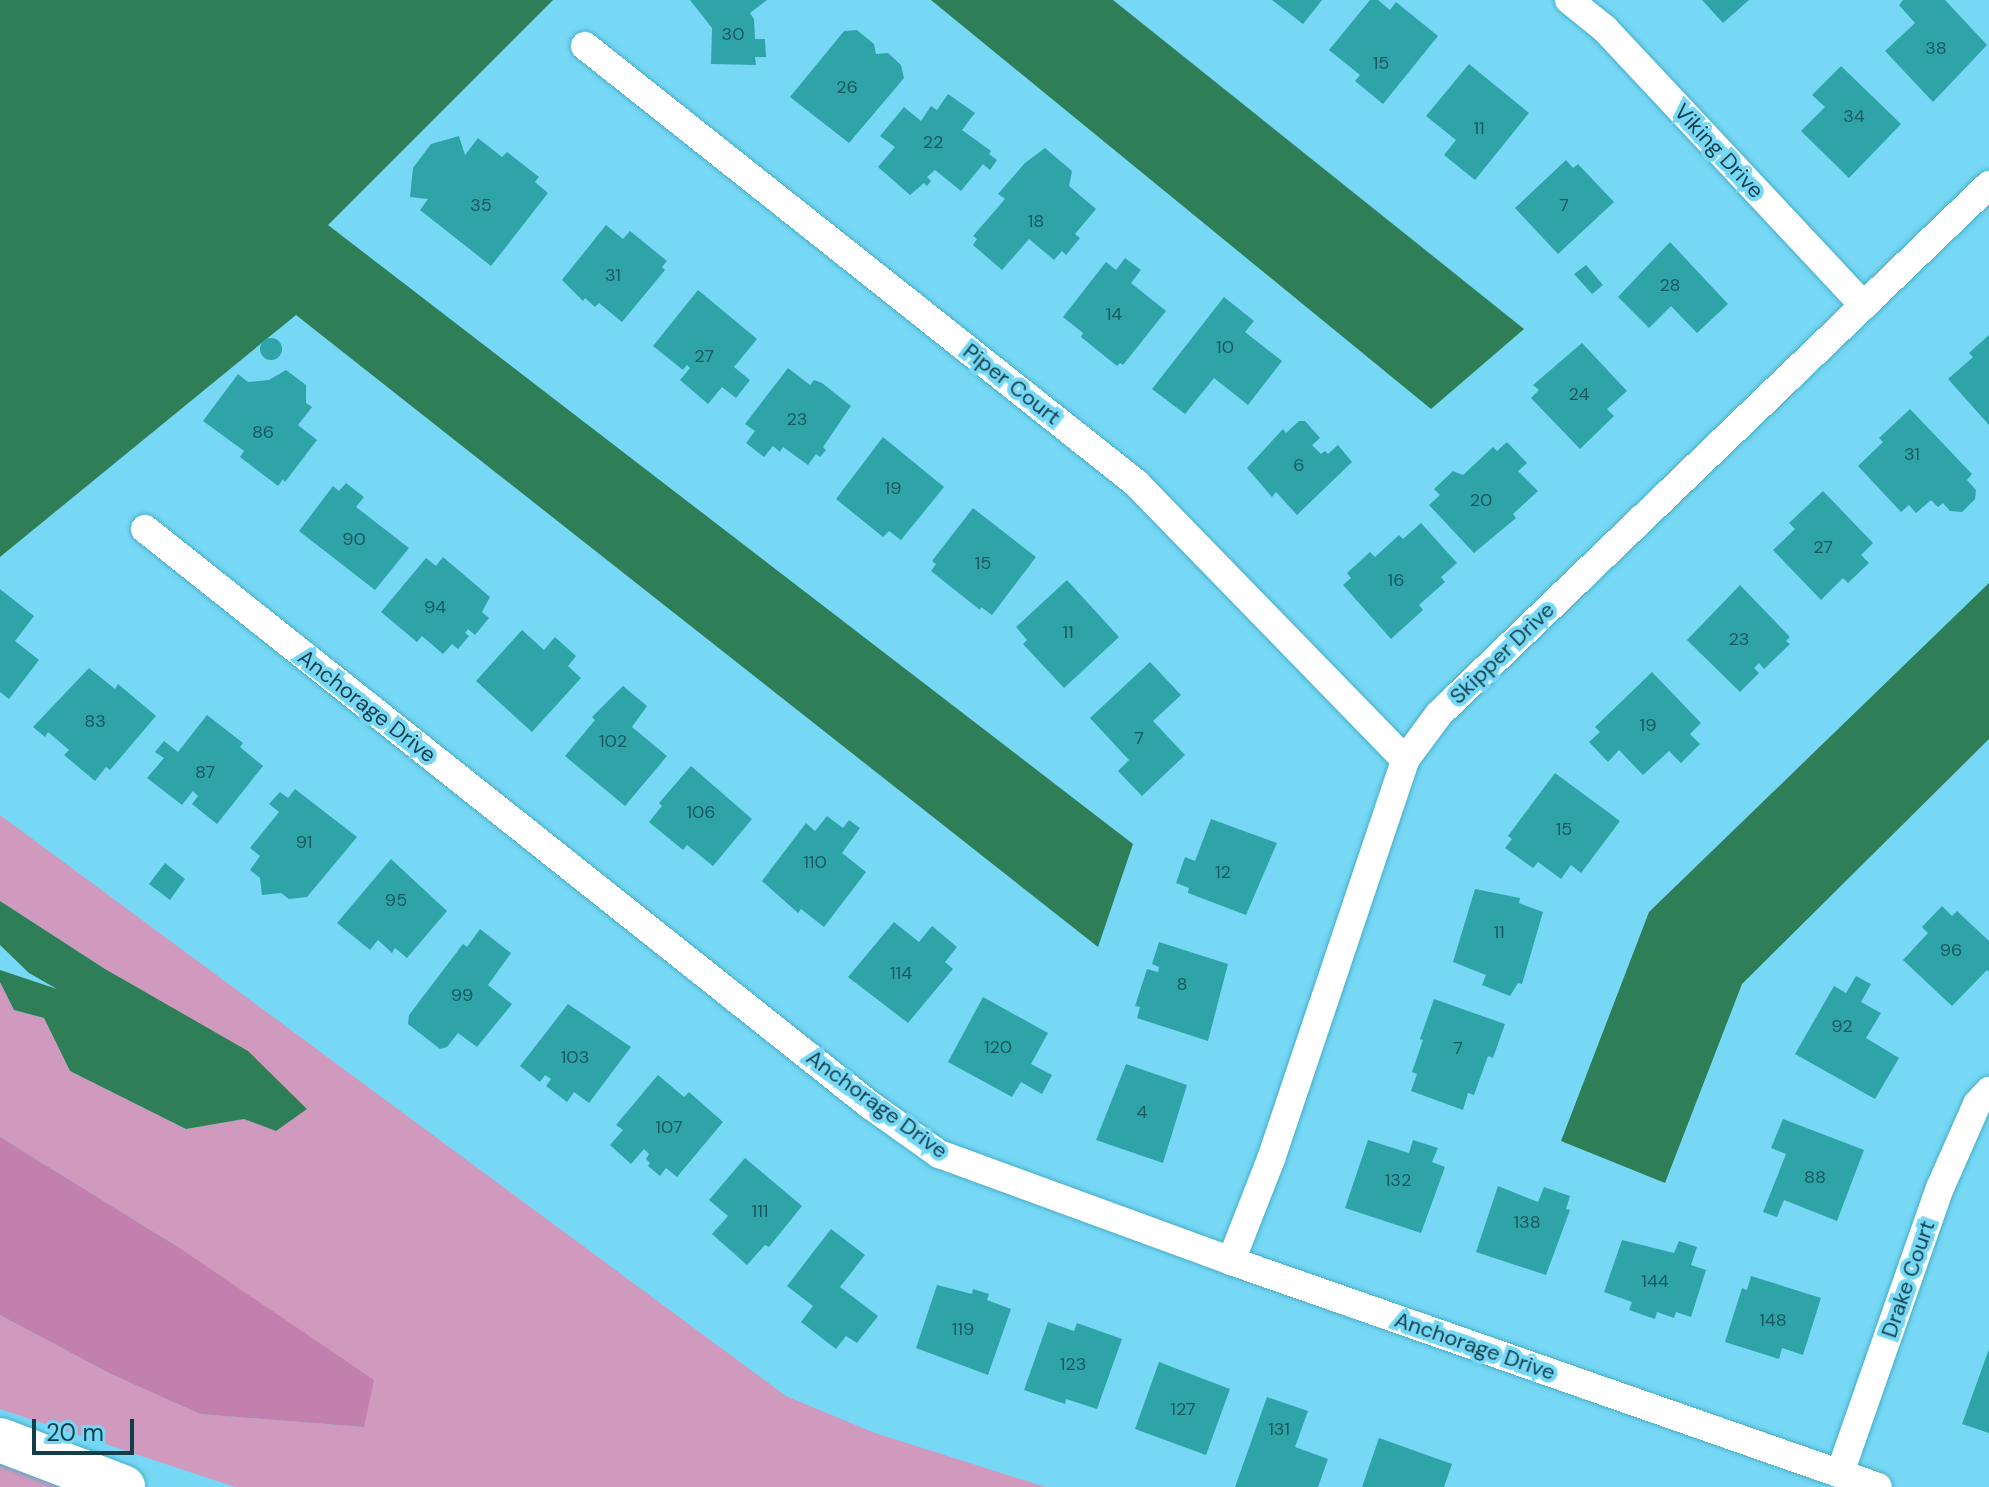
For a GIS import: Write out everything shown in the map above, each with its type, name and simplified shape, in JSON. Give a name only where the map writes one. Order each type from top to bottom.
[{"type":"highway","points":[[0,1440],[123,1487]]},
{"type":"street","name":"Viking Drive","points":[[1569,0],[1605,29],[1864,306]]},
{"type":"street","name":"Piper Court","points":[[585,46],[1136,483],[1405,760]]},
{"type":"street","name":"Skipper Drive","points":[[1231,1261],[1271,1159],[1405,760],[1439,714],[1989,185]]},
{"type":"street","name":"Anchorage Drive","points":[[145,529],[870,1105],[939,1154],[1231,1261],[1878,1487]]},
{"type":"street","name":"Drake Court","points":[[1840,1473],[1940,1188],[1977,1104],[1989,1091]]},
{"type":"shaded area","points":[[0,0],[553,0],[328,225],[1133,844],[1098,947],[296,315],[0,557]]},
{"type":"shaded area","points":[[931,0],[1113,0],[1524,329],[1431,409]]},
{"type":"shaded area","points":[[1989,583],[1989,739],[1742,984],[1665,1183],[1561,1141],[1649,912]]},
{"type":"shaded area","points":[[0,815],[786,1396],[875,1433],[1046,1487],[235,1487],[0,1409],[0,1315],[111,1374],[200,1414],[363,1427],[178,1247],[0,1137],[0,982],[14,1010],[44,1018],[70,1071],[186,1129],[244,1119],[276,1131],[105,969],[0,901]]},
{"type":"shaded area","points":[[0,901],[105,969],[248,1051],[307,1109],[276,1131],[244,1119],[186,1129],[70,1071],[44,1018],[14,1010],[0,982],[0,970],[57,989],[29,973],[0,945]]},
{"type":"shaded area","points":[[0,1137],[178,1247],[374,1380],[364,1427],[200,1414],[111,1374],[0,1315]]},
{"type":"shaded area","points":[[0,1462],[68,1487],[0,1487]]},
{"type":"building","points":[[690,0],[767,0],[750,13],[754,19],[755,39],[765,39],[766,57],[755,57],[756,65],[711,64],[712,28]]},
{"type":"building","points":[[1272,0],[1322,0],[1303,24]]},
{"type":"building","points":[[1370,0],[1378,0],[1390,10],[1396,2],[1438,36],[1383,104],[1355,81],[1360,75],[1329,50]]},
{"type":"building","points":[[1702,0],[1749,0],[1723,23]]},
{"type":"building","points":[[1903,0],[1945,0],[1987,45],[1933,102],[1885,51],[1915,23],[1899,5]]},
{"type":"building","points":[[857,30],[874,44],[876,54],[888,53],[901,65],[904,78],[849,143],[790,97],[844,31]]},
{"type":"building","points":[[1469,64],[1529,113],[1475,180],[1444,155],[1456,140],[1426,116]]},
{"type":"building","points":[[1841,66],[1901,124],[1849,178],[1801,131],[1825,107],[1812,95]]},
{"type":"building","points":[[948,94],[975,113],[962,130],[991,151],[989,154],[997,160],[990,170],[983,164],[961,191],[935,170],[927,177],[931,181],[927,186],[924,183],[910,195],[878,167],[895,147],[880,136],[904,107],[921,121],[931,106],[937,110]]},
{"type":"building","points":[[459,136],[465,155],[478,138],[502,157],[507,152],[539,177],[535,182],[548,193],[491,266],[420,210],[428,199],[410,197],[413,168],[431,144]]},
{"type":"building","points":[[1045,148],[1072,171],[1069,186],[1096,209],[1075,234],[1080,238],[1066,255],[1062,251],[1054,260],[1029,239],[1002,270],[973,245],[977,239],[973,236],[1005,199],[998,194],[1025,163]]},
{"type":"building","points":[[1566,160],[1573,168],[1578,164],[1614,202],[1558,254],[1515,208]]},
{"type":"building","points":[[606,225],[623,239],[630,231],[667,261],[662,267],[665,270],[622,322],[599,303],[595,307],[585,298],[583,301],[562,280]]},
{"type":"building","points":[[1670,242],[1728,304],[1697,333],[1671,306],[1649,328],[1618,297]]},
{"type":"building","points":[[1125,258],[1141,270],[1131,283],[1166,311],[1123,365],[1120,363],[1117,366],[1081,337],[1083,333],[1063,317],[1106,262],[1116,270]]},
{"type":"building","points":[[1586,265],[1603,285],[1592,294],[1574,274]]},
{"type":"building","points":[[698,290],[757,339],[734,367],[750,380],[736,398],[722,387],[708,404],[680,380],[690,368],[687,365],[683,370],[653,346]]},
{"type":"building","points":[[1224,297],[1254,321],[1245,332],[1282,361],[1248,405],[1214,378],[1185,414],[1152,389]]},
{"type":"building","points":[[1989,335],[1989,425],[1948,379],[1973,357],[1969,353]]},
{"type":"building","points":[[271,338],[279,341],[282,349],[279,357],[271,360],[263,357],[260,349],[263,341]]},
{"type":"building","points":[[1582,343],[1627,391],[1607,409],[1614,416],[1580,449],[1531,398],[1539,390],[1533,385]]},
{"type":"building","points":[[788,368],[810,385],[814,380],[822,383],[851,406],[823,447],[826,450],[820,457],[816,454],[808,465],[783,447],[780,452],[773,446],[764,457],[746,443],[755,431],[745,424]]},
{"type":"building","points":[[286,370],[306,385],[306,403],[312,407],[298,425],[317,440],[285,482],[283,479],[278,486],[240,457],[244,451],[203,421],[238,374],[248,382],[269,380]]},
{"type":"building","points":[[1910,409],[1972,474],[1967,480],[1976,490],[1975,499],[1962,512],[1950,511],[1943,503],[1938,507],[1931,500],[1916,513],[1909,505],[1901,512],[1858,466],[1883,442],[1879,438]]},
{"type":"building","points":[[1299,421],[1305,421],[1320,438],[1312,445],[1321,454],[1325,451],[1328,454],[1338,445],[1352,462],[1297,515],[1276,492],[1272,497],[1247,468],[1283,429],[1286,433]]},
{"type":"building","points":[[883,437],[944,487],[901,540],[889,531],[883,537],[836,499]]},
{"type":"building","points":[[1507,442],[1527,463],[1518,471],[1538,491],[1513,514],[1516,518],[1474,553],[1429,505],[1440,495],[1434,489],[1453,471],[1463,475],[1493,447],[1497,451]]},
{"type":"building","points":[[346,483],[364,497],[356,507],[409,548],[375,590],[299,531],[333,486],[339,491]]},
{"type":"building","points":[[1823,491],[1873,543],[1861,555],[1869,563],[1848,583],[1843,578],[1821,600],[1773,550],[1795,529],[1789,523]]},
{"type":"building","points":[[973,508],[1036,557],[992,615],[981,607],[980,610],[931,571],[936,564],[932,561]]},
{"type":"building","points":[[1421,523],[1457,563],[1441,577],[1445,582],[1419,605],[1423,610],[1391,639],[1343,585],[1351,578],[1347,573],[1370,552],[1375,557],[1399,535],[1403,539]]},
{"type":"building","points":[[443,557],[490,597],[482,612],[489,618],[475,635],[468,629],[465,633],[469,636],[458,649],[452,644],[443,654],[422,636],[417,642],[381,612],[426,558],[436,566]]},
{"type":"building","points":[[1067,580],[1119,637],[1064,688],[1023,644],[1027,640],[1016,627]]},
{"type":"building","points":[[1740,585],[1790,637],[1786,641],[1790,644],[1764,669],[1759,663],[1754,668],[1759,673],[1740,692],[1687,640]]},
{"type":"building","points":[[0,589],[34,616],[15,641],[39,660],[9,699],[0,692]]},
{"type":"building","points":[[522,630],[544,650],[555,637],[576,656],[568,666],[581,678],[532,732],[476,681]]},
{"type":"building","points":[[1150,662],[1181,695],[1153,721],[1185,755],[1142,796],[1118,771],[1129,760],[1090,718]]},
{"type":"building","points":[[89,668],[115,689],[118,684],[156,716],[110,770],[106,767],[95,781],[64,755],[69,750],[48,732],[45,737],[33,727]]},
{"type":"building","points":[[1652,672],[1701,723],[1690,734],[1700,744],[1681,763],[1669,751],[1643,775],[1619,750],[1608,762],[1589,742],[1600,732],[1595,727]]},
{"type":"building","points":[[623,686],[647,706],[632,727],[667,756],[625,806],[565,756],[595,720],[592,717]]},
{"type":"building","points":[[207,715],[243,743],[240,747],[263,766],[217,824],[192,804],[198,796],[193,791],[182,805],[147,778],[164,758],[155,752],[164,741],[178,752]]},
{"type":"building","points":[[691,766],[752,819],[713,866],[687,845],[683,850],[649,822],[662,806],[659,803]]},
{"type":"building","points":[[1555,773],[1620,821],[1581,873],[1571,865],[1561,879],[1538,862],[1533,868],[1505,848],[1512,839],[1508,836]]},
{"type":"building","points":[[295,789],[357,837],[307,897],[289,899],[281,893],[262,895],[260,878],[250,870],[260,856],[250,848],[279,812],[269,804],[280,792],[288,798]]},
{"type":"building","points":[[827,816],[843,828],[849,820],[860,828],[842,853],[866,872],[824,927],[801,909],[798,913],[762,881],[806,823],[815,831]]},
{"type":"building","points":[[1211,819],[1277,843],[1246,915],[1188,893],[1189,888],[1176,883],[1185,857],[1195,861]]},
{"type":"building","points":[[391,859],[447,911],[407,958],[395,948],[392,953],[378,940],[370,950],[337,923]]},
{"type":"building","points":[[165,863],[185,879],[170,900],[149,884]]},
{"type":"building","points":[[1475,889],[1520,898],[1519,903],[1543,912],[1522,984],[1518,983],[1510,996],[1482,985],[1486,975],[1453,962]]},
{"type":"building","points":[[1942,906],[1952,916],[1957,911],[1989,941],[1989,972],[1987,970],[1952,1006],[1903,960],[1928,933],[1922,927]]},
{"type":"building","points":[[894,922],[919,942],[932,926],[957,947],[945,962],[953,969],[908,1023],[848,977]]},
{"type":"building","points":[[480,929],[511,953],[488,985],[512,1004],[477,1047],[458,1033],[447,1047],[440,1049],[408,1024],[409,1015],[463,944],[467,947]]},
{"type":"building","points":[[1159,942],[1228,964],[1208,1041],[1137,1018],[1140,1007],[1135,1006],[1147,969],[1158,972],[1159,967],[1152,964]]},
{"type":"building","points":[[1856,976],[1871,984],[1861,1002],[1881,1013],[1866,1038],[1899,1058],[1875,1099],[1795,1054],[1834,986],[1846,993]]},
{"type":"building","points":[[983,997],[1048,1033],[1031,1064],[1052,1075],[1042,1094],[1021,1082],[1012,1097],[948,1062]]},
{"type":"building","points":[[1434,999],[1505,1024],[1493,1058],[1488,1056],[1474,1095],[1468,1093],[1463,1110],[1411,1091],[1417,1074],[1412,1072],[1423,1040],[1420,1039]]},
{"type":"building","points":[[568,1004],[631,1047],[589,1103],[574,1092],[567,1102],[546,1086],[551,1079],[545,1075],[540,1082],[520,1066]]},
{"type":"building","points":[[1126,1064],[1187,1085],[1163,1163],[1096,1140]]},
{"type":"building","points":[[658,1075],[684,1097],[689,1092],[723,1122],[677,1177],[666,1168],[660,1176],[648,1166],[650,1163],[646,1159],[649,1154],[644,1149],[631,1164],[610,1145],[623,1130],[616,1125]]},
{"type":"building","points":[[1783,1119],[1864,1150],[1837,1221],[1784,1200],[1777,1217],[1763,1212],[1786,1154],[1771,1148]]},
{"type":"building","points":[[1368,1140],[1409,1153],[1413,1140],[1438,1148],[1432,1162],[1445,1167],[1421,1233],[1345,1208]]},
{"type":"building","points":[[745,1158],[802,1206],[769,1247],[765,1245],[747,1265],[712,1234],[728,1216],[709,1200]]},
{"type":"building","points":[[1498,1186],[1538,1202],[1544,1187],[1570,1196],[1566,1209],[1570,1210],[1546,1275],[1476,1252]]},
{"type":"building","points":[[831,1229],[865,1255],[840,1287],[878,1316],[857,1343],[846,1336],[836,1349],[801,1322],[813,1306],[787,1286]]},
{"type":"building","points":[[1622,1240],[1674,1253],[1679,1241],[1697,1247],[1691,1265],[1706,1270],[1691,1317],[1676,1312],[1674,1318],[1657,1312],[1655,1319],[1629,1310],[1632,1302],[1604,1292]]},
{"type":"building","points":[[1751,1276],[1821,1298],[1803,1355],[1782,1348],[1779,1359],[1725,1342],[1742,1288],[1747,1290]]},
{"type":"building","points":[[937,1285],[972,1294],[973,1289],[989,1294],[987,1300],[1011,1309],[988,1375],[916,1348]]},
{"type":"building","points":[[1048,1322],[1074,1331],[1077,1323],[1122,1339],[1097,1409],[1066,1399],[1065,1404],[1024,1390]]},
{"type":"building","points":[[1989,1349],[1989,1433],[1962,1424]]},
{"type":"building","points":[[1159,1362],[1230,1389],[1206,1455],[1135,1429]]},
{"type":"building","points":[[1267,1397],[1308,1411],[1295,1447],[1328,1459],[1318,1487],[1235,1487]]},
{"type":"building","points":[[1379,1438],[1452,1464],[1444,1487],[1362,1487]]}]
